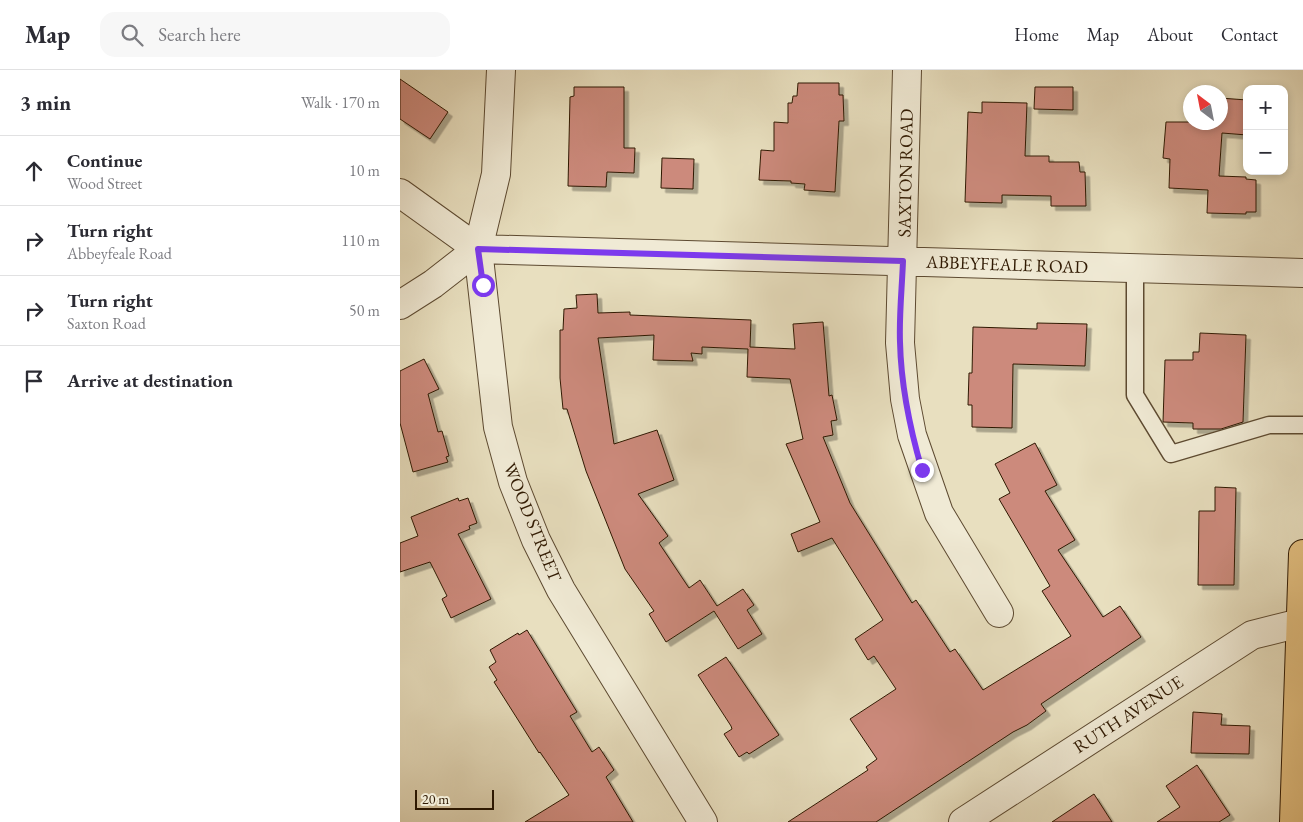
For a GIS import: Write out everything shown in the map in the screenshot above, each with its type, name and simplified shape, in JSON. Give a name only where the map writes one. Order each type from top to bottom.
[{"type":"main road","points":[[1294,822],[1303,554]]},
{"type":"street","name":"WOOD STREET","points":[[501,70],[496,174],[478,249],[498,427],[512,482],[536,540],[561,590],[704,822]]},
{"type":"street","name":"SAXTON ROAD","points":[[908,70],[900,342],[905,399],[912,436],[939,513],[999,613]]},
{"type":"street","points":[[400,193],[478,249],[433,284],[400,305]]},
{"type":"street","name":"ABBEYFEALE ROAD","points":[[478,249],[1303,273]]},
{"type":"street","name":"RUTH AVENUE","points":[[963,822],[1252,635],[1300,623]]},
{"type":"lane","points":[[1135,268],[1135,395],[1170,454],[1269,425],[1303,425]]},
{"type":"building","points":[[400,79],[448,112],[430,139],[400,119]]},
{"type":"building","points":[[798,83],[839,83],[839,95],[843,95],[844,121],[839,121],[835,192],[804,190],[805,184],[791,183],[791,181],[759,180],[761,150],[774,151],[774,122],[788,123],[788,103],[792,103],[793,96],[797,96]]},
{"type":"building","points":[[574,87],[624,87],[624,148],[635,148],[634,173],[607,172],[606,187],[568,186],[570,97],[574,96]]},
{"type":"building","points":[[1035,87],[1073,87],[1073,110],[1034,109]]},
{"type":"building","points":[[1228,99],[1243,100],[1243,135],[1222,133],[1219,176],[1246,177],[1246,179],[1256,180],[1256,212],[1246,212],[1246,214],[1207,213],[1208,190],[1169,188],[1170,159],[1163,158],[1166,122],[1183,122],[1183,130],[1228,130]]},
{"type":"building","points":[[982,102],[1027,103],[1025,156],[1049,156],[1049,162],[1079,162],[1080,172],[1085,172],[1086,206],[1051,206],[1051,196],[1002,195],[1002,203],[965,202],[968,112],[982,113]]},
{"type":"building","points":[[662,158],[694,159],[693,189],[661,188]]},
{"type":"building","points":[[597,294],[598,313],[630,312],[630,315],[751,320],[750,347],[795,349],[793,324],[823,322],[829,396],[832,395],[837,420],[831,421],[833,435],[823,437],[850,503],[912,603],[916,600],[950,652],[955,649],[983,690],[1071,636],[1042,591],[1050,586],[999,499],[1010,493],[995,464],[1035,443],[1057,485],[1045,491],[1075,540],[1058,550],[1103,617],[1120,606],[1141,637],[1041,704],[1046,711],[1027,725],[1013,732],[876,822],[788,822],[868,770],[866,767],[877,759],[850,719],[896,689],[874,656],[868,660],[855,639],[883,620],[832,538],[798,552],[791,534],[820,522],[786,444],[803,439],[790,379],[747,377],[748,349],[702,347],[702,354],[691,353],[693,361],[653,360],[654,335],[598,338],[614,444],[657,430],[674,480],[638,494],[668,536],[659,543],[689,588],[700,580],[717,606],[743,589],[754,605],[747,610],[762,634],[738,649],[714,611],[666,642],[649,614],[654,611],[625,569],[586,471],[567,409],[563,409],[560,378],[560,330],[563,330],[564,309],[577,308],[576,295]]},
{"type":"building","points":[[1037,323],[1087,324],[1085,366],[1013,364],[1012,428],[972,427],[972,405],[968,405],[969,373],[972,373],[973,327],[1037,329]]},
{"type":"building","points":[[1200,333],[1246,335],[1243,422],[1221,429],[1193,429],[1193,423],[1163,422],[1165,360],[1193,360],[1193,352],[1199,352]]},
{"type":"building","points":[[424,359],[439,389],[428,394],[438,432],[442,431],[449,456],[446,457],[448,462],[413,472],[400,423],[400,371]]},
{"type":"building","points":[[1215,487],[1236,488],[1234,585],[1198,585],[1199,511],[1215,511]]},
{"type":"building","points":[[458,498],[459,501],[468,498],[477,523],[469,526],[470,529],[458,534],[491,599],[451,618],[442,599],[447,596],[430,562],[400,572],[400,543],[418,536],[411,517]]},
{"type":"building","points":[[527,630],[577,712],[570,716],[592,752],[599,747],[614,770],[606,777],[633,822],[525,822],[569,795],[539,753],[494,682],[497,680],[489,667],[496,662],[490,650],[518,633],[519,635]]},
{"type":"building","points":[[726,657],[779,735],[749,754],[747,752],[739,757],[724,734],[732,729],[731,726],[698,675]]},
{"type":"building","points":[[1193,712],[1222,714],[1221,725],[1250,726],[1249,754],[1191,753]]},
{"type":"building","points":[[1197,765],[1230,815],[1219,822],[1157,822],[1180,807],[1166,786]]},
{"type":"building","points":[[1094,794],[1112,822],[1052,822]]},
{"type":"route","points":[[483,285],[478,249],[903,261],[900,342],[905,399],[912,436],[922,470]]}]
